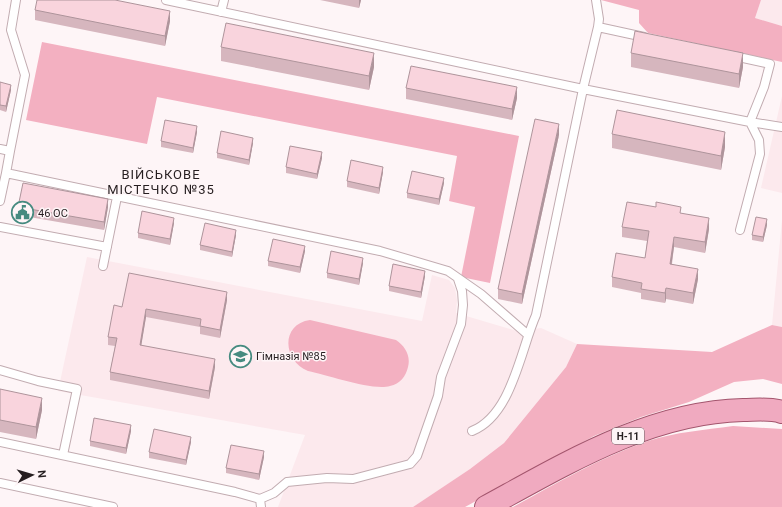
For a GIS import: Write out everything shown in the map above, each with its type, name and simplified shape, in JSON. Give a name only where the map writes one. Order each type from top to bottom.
[{"type":"main road","name":"Н-11","points":[[486,507],[606,445],[646,429],[684,417],[730,410],[761,409],[782,412]]},
{"type":"lane","points":[[0,201],[25,75],[11,30],[16,0]]},
{"type":"lane","points":[[166,0],[583,89],[782,127]]},
{"type":"lane","points":[[221,12],[224,0]]},
{"type":"lane","points":[[472,432],[483,427],[501,405],[512,382],[527,334],[536,315],[583,89],[598,27],[599,19],[596,0]]},
{"type":"lane","points":[[598,27],[652,39]]},
{"type":"lane","points":[[722,54],[770,64],[764,87],[750,122],[759,140],[760,154],[740,230]]},
{"type":"lane","points":[[0,149],[10,151]]},
{"type":"lane","points":[[6,173],[380,251],[448,271],[481,294],[527,334]]},
{"type":"lane","points":[[103,266],[117,196]]},
{"type":"lane","points":[[0,227],[107,247]]},
{"type":"lane","points":[[0,442],[63,455],[261,503],[287,482],[327,478],[353,479],[410,464],[416,456],[432,416],[438,396],[441,378],[461,324],[463,305],[462,291],[458,279]]},
{"type":"lane","points":[[0,370],[38,381],[77,389],[63,455]]},
{"type":"lane","points":[[0,483],[113,507]]},
{"type":"shaded area","points":[[601,0],[761,0],[755,18],[782,26],[782,62],[648,33],[639,23],[639,10]]},
{"type":"shaded area","points":[[761,0],[782,0],[782,26],[755,18]]},
{"type":"shaded area","points":[[42,42],[519,136],[490,283],[461,277],[475,207],[449,201],[457,156],[157,97],[147,144],[26,120]]},
{"type":"shaded area","points":[[782,96],[782,193],[761,188]]},
{"type":"shaded area","points":[[782,220],[782,327],[772,325]]},
{"type":"shaded area","name":"Гімназія №85","points":[[87,257],[422,321],[432,275],[449,280],[455,288],[457,300],[456,313],[517,331],[541,328],[577,344],[566,367],[504,443],[470,469],[413,507],[278,507],[305,435],[58,391]]},
{"type":"shaded area","points":[[310,320],[396,340],[405,348],[408,355],[409,363],[406,373],[400,381],[394,385],[382,387],[361,385],[308,371],[299,366],[293,359],[288,343],[294,328],[301,323]]},
{"type":"shaded area","points":[[772,325],[782,327],[782,384],[763,379],[734,382],[689,402],[641,417],[594,436],[465,507],[413,507],[470,469],[504,443],[566,367],[577,344],[712,352]]},
{"type":"shaded area","points":[[733,426],[782,429],[782,507],[513,507],[596,463],[631,447],[680,433]]},
{"type":"building","points":[[37,0],[115,0],[170,11],[165,36],[35,10]]},
{"type":"building","points":[[226,23],[374,53],[369,76],[221,47]]},
{"type":"building","points":[[635,31],[743,53],[739,74],[631,53]]},
{"type":"building","points":[[411,66],[517,87],[512,109],[406,88]]},
{"type":"building","points":[[0,82],[11,85],[6,106],[0,105]]},
{"type":"building","points":[[617,110],[725,132],[721,156],[612,134]]},
{"type":"building","points":[[535,119],[559,124],[522,294],[498,289]]},
{"type":"building","points":[[165,120],[197,126],[193,148],[161,141]]},
{"type":"building","points":[[221,131],[253,138],[249,160],[217,153]]},
{"type":"building","points":[[290,146],[322,152],[317,174],[286,167]]},
{"type":"building","points":[[351,160],[383,167],[379,188],[347,181]]},
{"type":"building","points":[[412,171],[444,178],[439,199],[407,193]]},
{"type":"building","points":[[23,183],[108,199],[104,222],[18,207]]},
{"type":"building","points":[[627,202],[656,207],[656,202],[681,207],[680,213],[709,218],[705,242],[674,237],[670,264],[698,269],[693,293],[666,288],[665,293],[641,289],[642,283],[612,277],[616,253],[645,258],[649,231],[622,227]]},
{"type":"building","points":[[142,211],[174,218],[170,239],[138,233]]},
{"type":"building","points":[[756,217],[767,219],[763,237],[752,235]]},
{"type":"building","points":[[205,223],[236,230],[232,252],[200,245]]},
{"type":"building","points":[[273,239],[305,246],[300,267],[268,261]]},
{"type":"building","points":[[331,251],[363,258],[359,279],[327,273]]},
{"type":"building","points":[[393,264],[425,271],[421,292],[389,286]]},
{"type":"building","points":[[129,273],[227,292],[220,330],[200,326],[201,319],[146,309],[140,345],[215,359],[209,391],[110,372],[117,338],[108,337],[114,305],[122,307]]},
{"type":"building","points":[[0,389],[42,398],[36,427],[0,420]]},
{"type":"building","points":[[94,418],[131,425],[126,448],[90,441]]},
{"type":"building","points":[[154,429],[191,437],[186,460],[149,452]]},
{"type":"building","points":[[231,445],[264,451],[259,474],[226,468]]},
{"type":"place","name":"46 ОС","points":[[22,213]]},
{"type":"place","name":"Гімназія №85","points":[[241,356]]},
{"type":"district","name":"ВІЙСЬКОВЕ МІСТЕЧКО №35","points":[[161,182]]}]
